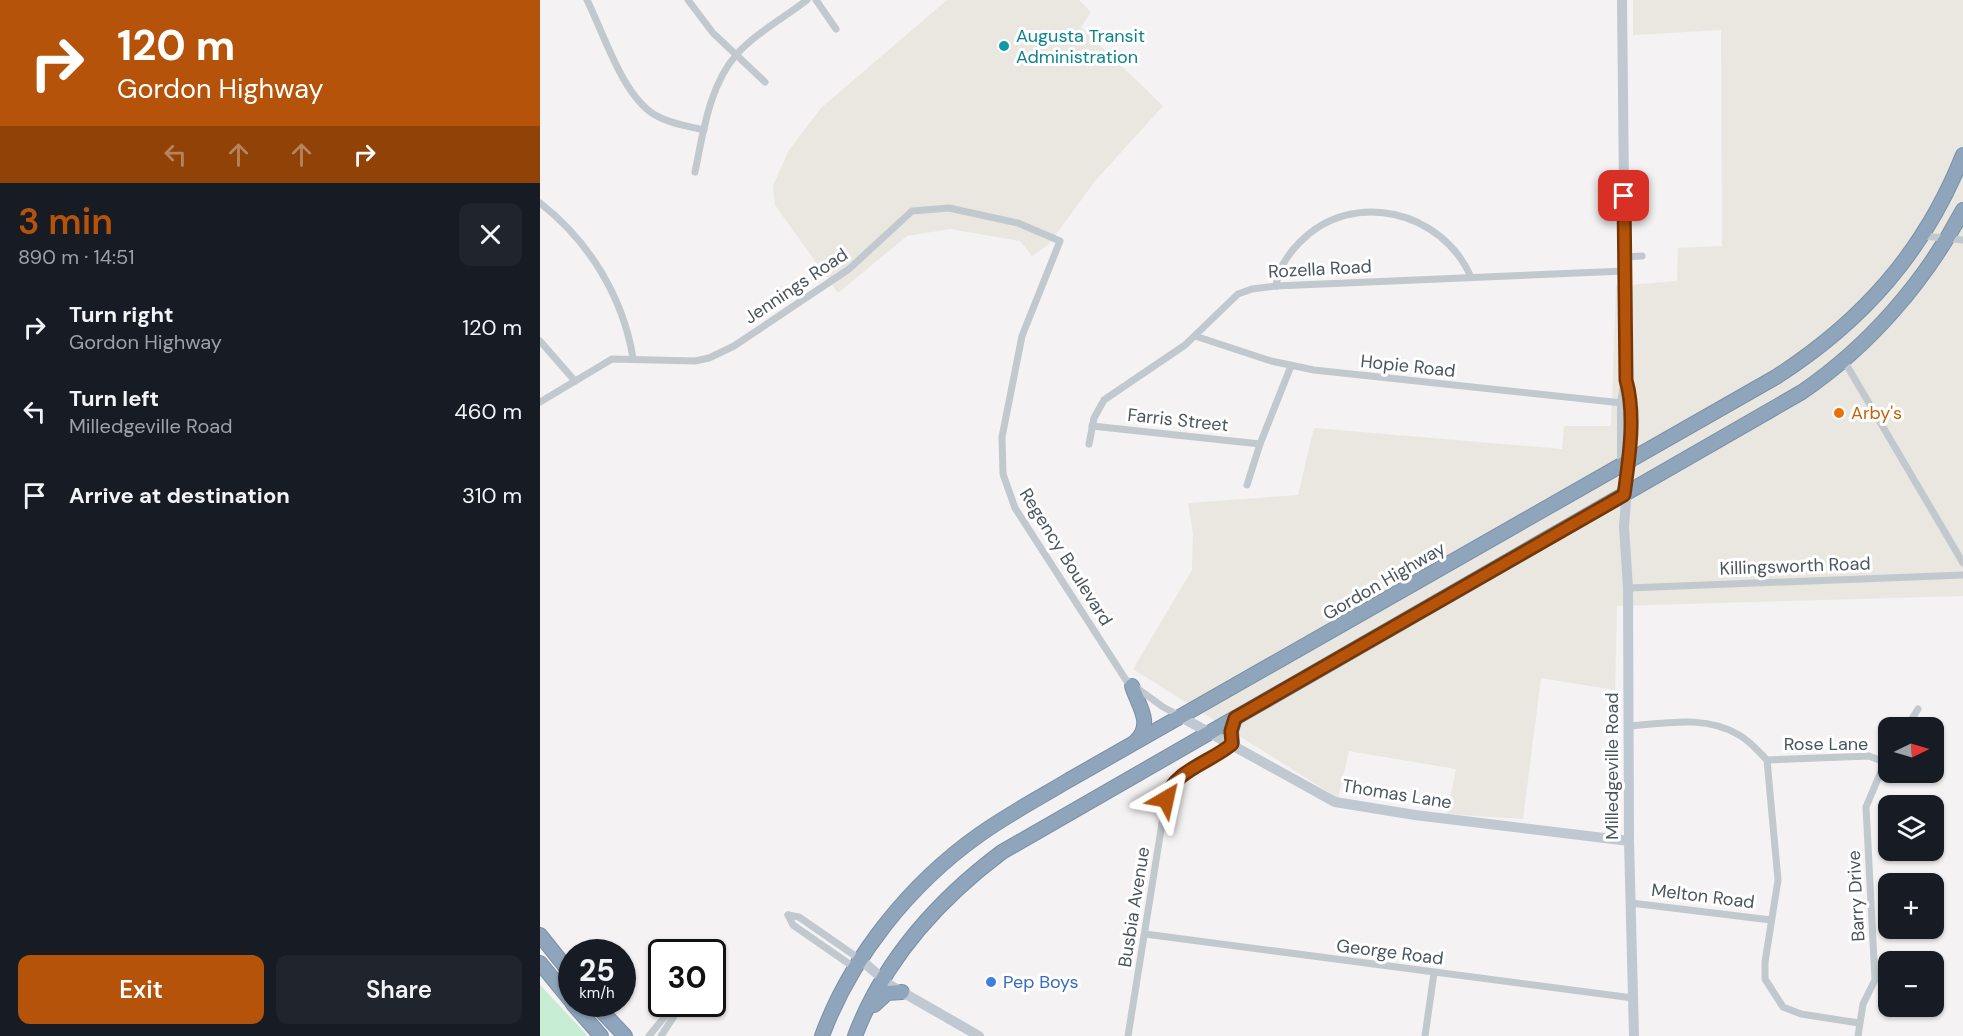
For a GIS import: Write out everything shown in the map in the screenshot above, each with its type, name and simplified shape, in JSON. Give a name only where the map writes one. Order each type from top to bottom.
[{"type":"highway","name":"Gordon Highway","points":[[822,1036],[839,996],[858,964],[910,897],[969,842],[1008,816],[1131,745],[1776,377],[1824,344],[1868,303],[1924,236],[1963,155]]},
{"type":"highway","points":[[856,1036],[883,980],[916,931],[948,896],[974,873],[1022,840],[1802,392],[1831,372],[1900,303],[1947,238],[1963,210]]},
{"type":"highway","points":[[1131,745],[1142,735],[1145,724],[1132,686]]},
{"type":"highway","points":[[1232,744],[1231,731],[1235,718]]},
{"type":"highway","points":[[540,935],[558,958]]},
{"type":"highway","points":[[540,963],[558,986]]},
{"type":"highway","points":[[856,1036],[879,998],[891,992],[902,992]]},
{"type":"highway","points":[[584,1017],[598,1033]]},
{"type":"highway","points":[[607,1017],[625,1036]]},
{"type":"street","points":[[588,0],[625,81],[645,108],[669,122],[704,130]]},
{"type":"street","points":[[688,0],[713,33],[765,81]]},
{"type":"street","points":[[695,172],[704,130],[719,83],[736,55],[807,0]]},
{"type":"street","points":[[816,0],[836,29]]},
{"type":"street","name":"Milledgeville Road","points":[[1622,0],[1626,380],[1622,403],[1625,463]]},
{"type":"street","points":[[540,203],[569,228],[597,265],[619,306],[633,358]]},
{"type":"street","name":"Jennings Road","points":[[540,402],[612,359],[695,361],[709,358],[734,346],[849,269],[875,247],[902,217],[918,209],[946,207],[998,218],[1018,223],[1060,241]]},
{"type":"street","points":[[1276,286],[1280,271],[1290,254],[1318,227],[1343,216],[1377,211],[1411,218],[1436,232],[1457,253],[1471,277]]},
{"type":"street","points":[[1924,236],[1963,240]]},
{"type":"street","name":"Regency Boulevard","points":[[1060,241],[1022,336],[1002,437],[1003,474],[1015,508],[1132,686],[1181,717]]},
{"type":"street","points":[[1624,257],[1642,256]]},
{"type":"street","name":"Rozella Road","points":[[1089,444],[1096,411],[1104,399],[1195,336],[1238,294],[1252,289],[1276,286],[1624,271]]},
{"type":"street","name":"Hopie Road","points":[[1195,336],[1291,366],[1622,403]]},
{"type":"street","points":[[540,342],[575,381]]},
{"type":"street","points":[[1843,359],[1963,563]]},
{"type":"street","points":[[1247,485],[1260,444],[1291,366]]},
{"type":"street","name":"Milledgeville Road","points":[[1626,380],[1630,393],[1624,495],[1628,588],[1629,841],[1634,1036]]},
{"type":"street","name":"Farris Street","points":[[1092,426],[1260,444]]},
{"type":"street","name":"Killingsworth Road","points":[[1628,588],[1963,575]]},
{"type":"street","points":[[1912,717],[1917,709]]},
{"type":"street","name":"Thomas Lane","points":[[1181,717],[1211,731],[1335,802],[1424,816],[1629,841]]},
{"type":"street","points":[[1629,726],[1689,721],[1718,724],[1741,736],[1767,760],[1778,880],[1765,979],[1783,1007],[1801,1014],[1859,1023]]},
{"type":"street","name":"Busbia Avenue","points":[[1128,1036],[1167,792],[1178,779],[1232,744]]},
{"type":"street","name":"Rose Lane","points":[[1767,760],[1878,758]]},
{"type":"street","name":"Barry Drive","points":[[1858,1036],[1863,1004],[1875,980],[1866,807],[1878,778]]},
{"type":"street","name":"Melton Road","points":[[1631,903],[1771,920]]},
{"type":"street","points":[[858,964],[799,917],[788,915],[794,924],[817,942],[979,1036]]},
{"type":"street","name":"George Road","points":[[1145,934],[1633,998]]},
{"type":"street","points":[[1425,1036],[1434,973]]},
{"type":"street","points":[[649,1036],[664,1017]]},
{"type":"street","points":[[661,1036],[673,1017]]},
{"type":"shaded area","points":[[947,0],[1079,0],[1091,12],[1081,27],[1163,106],[1095,181],[1048,245],[1032,256],[1020,241],[950,229],[907,236],[838,293],[775,205],[773,186],[789,150],[821,108]]},
{"type":"shaded area","points":[[1633,0],[1963,0],[1963,596],[1617,606],[1615,690],[1541,678],[1523,819],[1447,814],[1456,769],[1349,751],[1338,798],[1133,669],[1192,570],[1193,533],[1188,503],[1298,495],[1314,428],[1562,449],[1564,426],[1611,426],[1616,286],[1677,281],[1678,248],[1722,246],[1721,30],[1633,35]]},
{"type":"green space","points":[[540,985],[558,1004],[558,1017],[570,1017],[586,1036],[540,1036]]},
{"type":"place","name":"Augusta Transit Administration","points":[[1004,46]]},
{"type":"place","name":"Arby's","points":[[1839,413]]},
{"type":"place","name":"Pep Boys","points":[[991,982]]},
{"type":"route","points":[[1166,799],[1167,792],[1178,779],[1222,753],[1232,744],[1231,731],[1235,718],[1624,495],[1629,461],[1630,393],[1626,380],[1624,196]]}]
